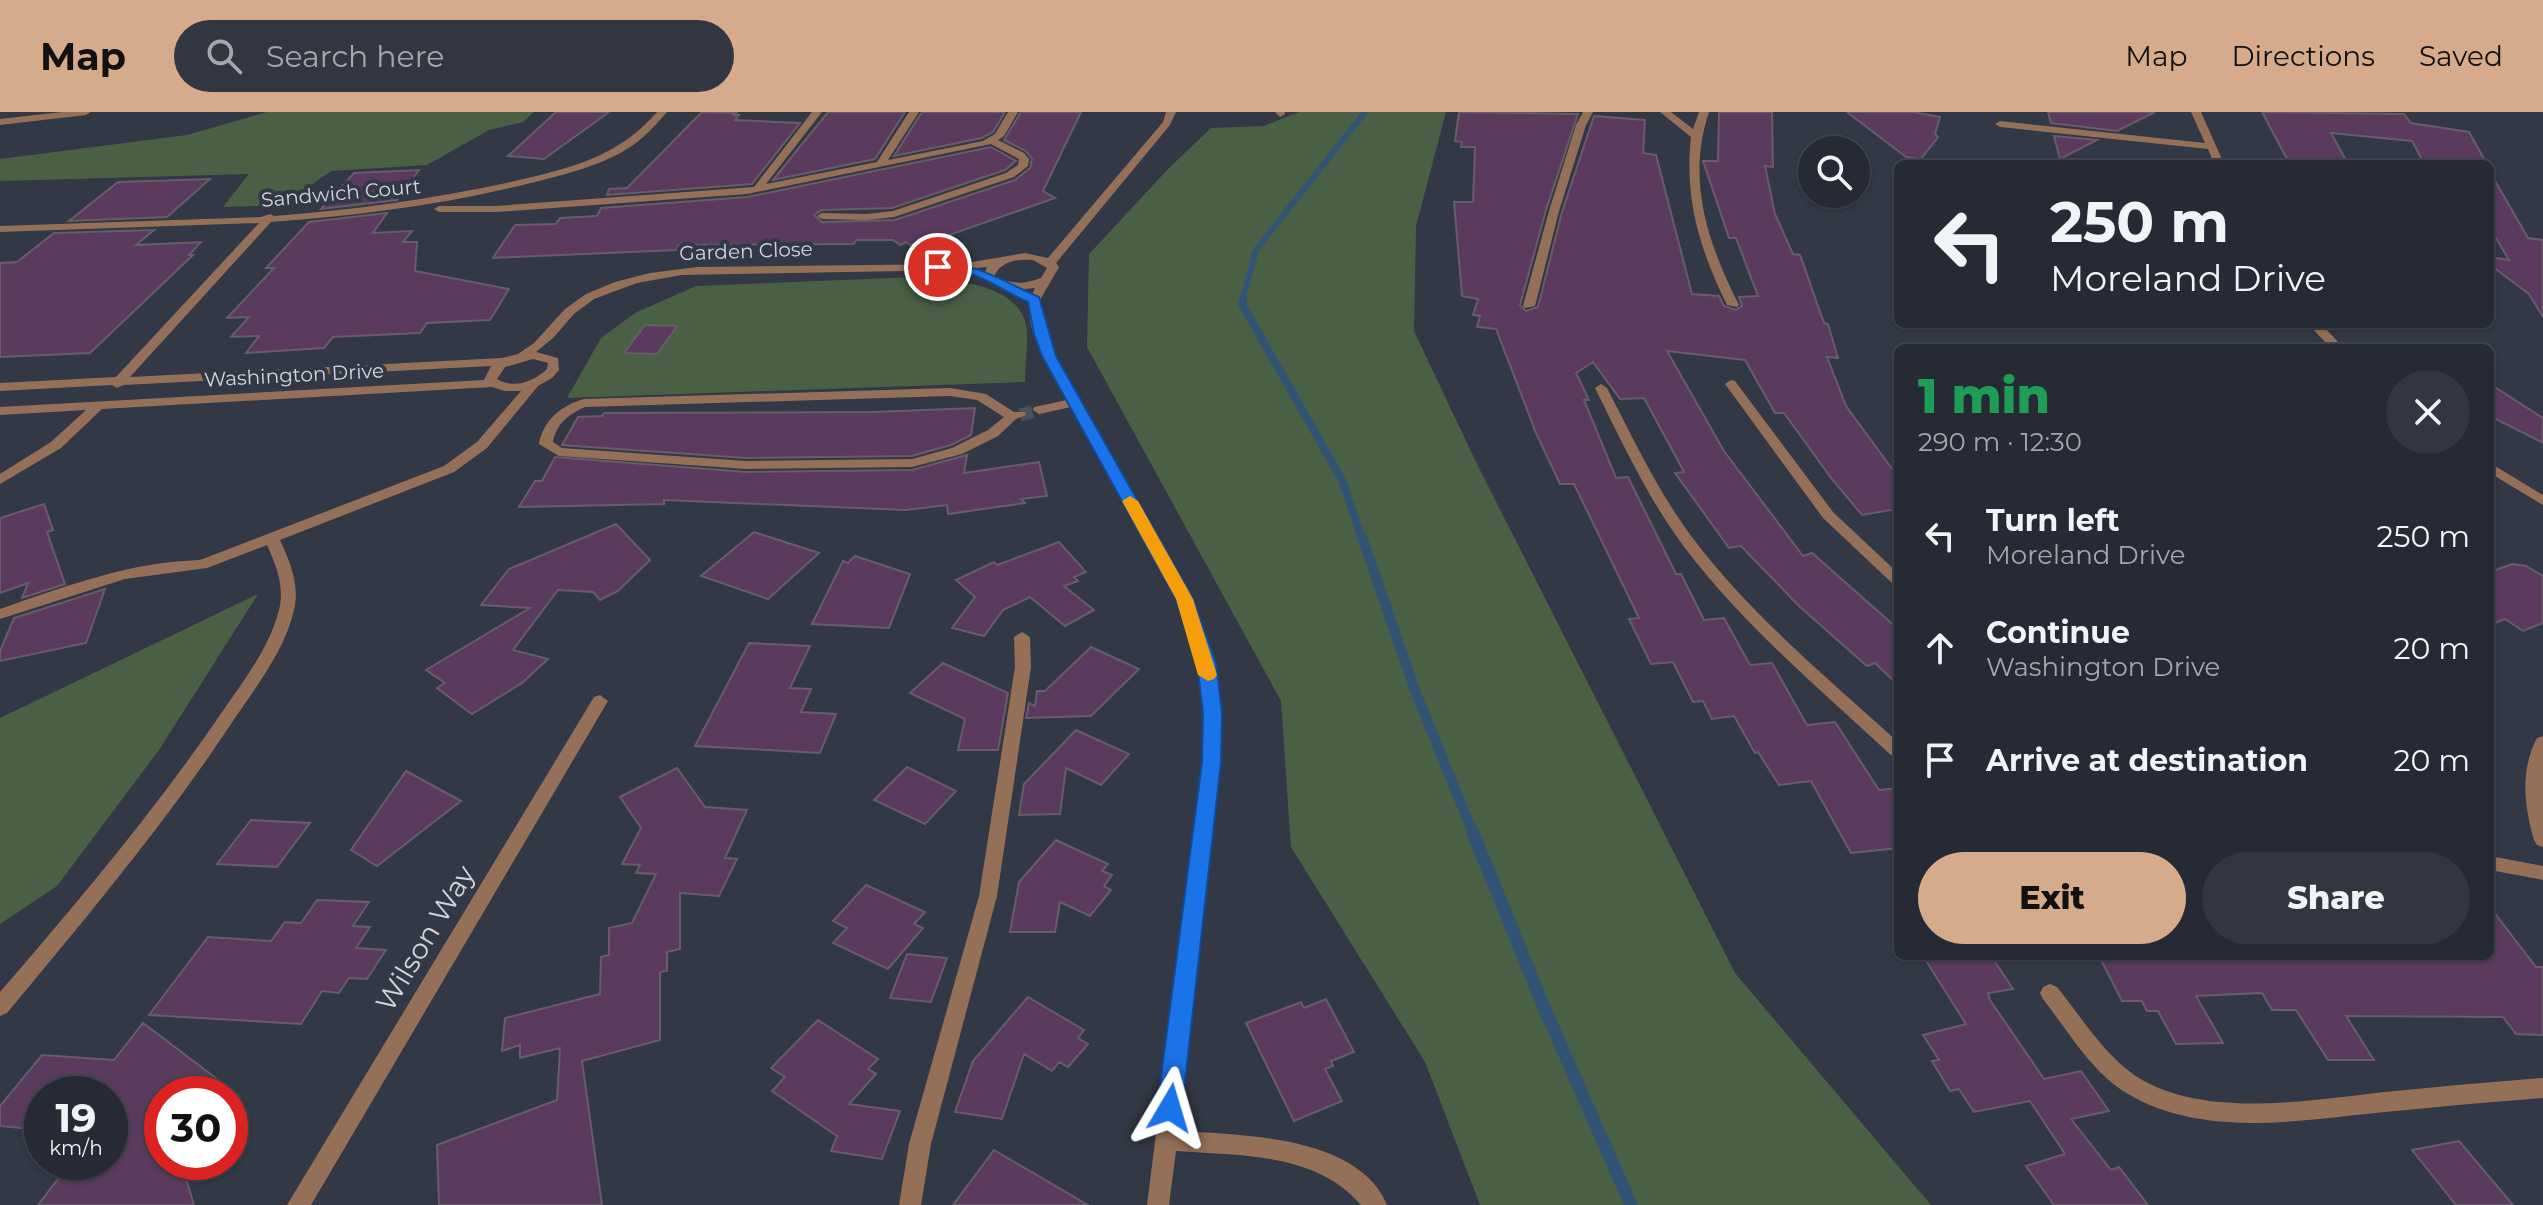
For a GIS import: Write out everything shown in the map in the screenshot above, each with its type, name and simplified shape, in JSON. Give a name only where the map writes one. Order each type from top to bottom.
[{"type":"street","points":[[0,122],[86,112]]},
{"type":"street","name":"Sandwich Court","points":[[0,229],[409,208],[489,191],[601,158],[631,142],[662,112]]},
{"type":"street","points":[[758,188],[817,112]]},
{"type":"street","points":[[882,162],[914,112]]},
{"type":"street","points":[[409,208],[496,209],[758,188],[992,141],[999,136],[1013,112]]},
{"type":"street","points":[[1050,263],[1120,182],[1167,123],[1171,112]]},
{"type":"street","points":[[1529,306],[1554,211],[1588,112]]},
{"type":"street","points":[[1665,112],[1696,136]]},
{"type":"street","points":[[1704,112],[1696,136],[1691,171],[1701,233],[1710,261],[1733,305]]},
{"type":"street","points":[[2196,112],[2217,160]]},
{"type":"street","points":[[2000,124],[2212,147]]},
{"type":"street","points":[[822,216],[894,214],[1010,175],[1023,166],[1021,155],[992,141]]},
{"type":"street","points":[[0,480],[56,445],[98,406],[270,217]]},
{"type":"street","points":[[960,267],[1029,256],[1064,245]]},
{"type":"street","points":[[1029,256],[1050,263]]},
{"type":"street","points":[[988,276],[990,268],[999,262]]},
{"type":"street","points":[[1050,263],[1053,272],[1034,300],[1045,345],[1185,599],[1206,663],[1212,713],[1212,762],[1158,1205]]},
{"type":"street","points":[[960,267],[988,276],[995,283],[1034,300]]},
{"type":"street","name":"Garden Close","points":[[523,356],[552,332],[564,315],[584,300],[627,283],[663,274],[697,270],[960,267]]},
{"type":"street","points":[[1010,287],[1023,287],[1045,280]]},
{"type":"street","points":[[2318,328],[2334,344]]},
{"type":"street","points":[[549,358],[552,332]]},
{"type":"street","points":[[0,614],[116,577],[184,565],[202,565],[449,469],[482,445],[534,383],[553,370],[554,361],[549,358],[523,356]]},
{"type":"street","name":"Washington Drive","points":[[0,387],[506,362],[523,356]]},
{"type":"street","points":[[493,383],[492,372],[506,362]]},
{"type":"street","name":"Washington Drive","points":[[0,411],[493,383],[507,387]]},
{"type":"street","points":[[508,413],[507,387],[534,383]]},
{"type":"street","points":[[1731,384],[1828,515],[1894,577]]},
{"type":"street","points":[[1601,388],[1656,490],[1689,543],[1783,644],[1894,748]]},
{"type":"street","points":[[950,392],[981,397],[1016,416],[979,441],[957,451],[912,463],[732,464],[559,452],[546,444],[550,430],[564,413],[584,403],[950,392]]},
{"type":"street","points":[[1039,410],[1075,402]]},
{"type":"street","points":[[2494,470],[2543,501]]},
{"type":"street","points":[[0,1007],[132,850],[254,676],[278,633],[288,607],[288,584],[272,539]]},
{"type":"street","points":[[910,1205],[920,1144],[988,896],[1023,667],[1022,637]]},
{"type":"street","name":"Wilson Way","points":[[298,1205],[600,701]]},
{"type":"street","points":[[2543,742],[2533,780],[2543,840]]},
{"type":"street","points":[[2494,864],[2543,873]]},
{"type":"street","points":[[2050,993],[2125,1080],[2157,1097],[2185,1106],[2225,1111],[2285,1111],[2543,1088]]},
{"type":"street","points":[[1166,1140],[1305,1155],[1335,1166],[1376,1205]]},
{"type":"green space","points":[[267,112],[534,112],[523,122],[489,130],[427,165],[331,171],[283,205],[223,207],[249,174],[0,181],[0,159],[187,135]]},
{"type":"green space","points":[[1299,112],[1446,112],[1416,226],[1414,331],[1476,462],[1735,973],[1931,1205],[1480,1205],[1425,1062],[1291,847],[1281,701],[1087,347],[1089,254],[1211,128],[1264,126]]},
{"type":"green space","points":[[917,277],[981,286],[1011,300],[1021,311],[1026,325],[1025,382],[567,398],[601,338],[635,313],[696,286]]},
{"type":"green space","points":[[258,594],[159,750],[57,886],[0,924],[0,718]]},
{"type":"building","points":[[556,112],[609,112],[544,159],[508,156]]},
{"type":"building","points":[[702,112],[736,113],[734,115],[739,115],[735,120],[800,123],[752,184],[607,195],[609,189],[627,188]]},
{"type":"building","points":[[828,112],[905,112],[875,159],[773,180]]},
{"type":"building","points":[[922,112],[1005,112],[993,132],[982,138],[894,156]]},
{"type":"building","points":[[1021,112],[1081,112],[1043,191],[1055,198],[932,241],[928,239],[910,245],[906,242],[900,245],[893,240],[856,240],[854,244],[679,245],[676,250],[493,258],[515,225],[556,224],[560,218],[597,216],[601,208],[747,197],[991,147],[1016,161],[1005,170],[892,208],[822,210],[814,215],[822,222],[895,220],[1015,180],[1030,168],[1032,159],[1026,151],[1004,140]]},
{"type":"building","points":[[1459,112],[1578,114],[1546,210],[1520,305],[1526,311],[1538,307],[1562,212],[1594,116],[1645,120],[1643,153],[1656,155],[1692,294],[1719,296],[1724,306],[1736,310],[1742,306],[1739,297],[1758,296],[1736,238],[1729,238],[1703,161],[1718,161],[1719,112],[1772,112],[1773,167],[1765,166],[1775,214],[1793,254],[1800,255],[1824,323],[1828,324],[1838,358],[1827,357],[1846,406],[1894,472],[1894,510],[1862,515],[1784,413],[1775,413],[1745,360],[1667,351],[1724,451],[1803,556],[1812,553],[1894,625],[1894,681],[1875,663],[1867,666],[1799,606],[1741,546],[1729,548],[1675,473],[1684,472],[1644,398],[1620,399],[1593,362],[1576,373],[1589,400],[1584,400],[1616,478],[1628,477],[1676,574],[1681,574],[1704,620],[1724,618],[1750,665],[1772,663],[1807,725],[1835,722],[1879,790],[1894,788],[1894,848],[1851,853],[1811,781],[1779,785],[1758,752],[1755,753],[1734,716],[1712,719],[1703,701],[1693,702],[1673,662],[1651,664],[1629,619],[1639,618],[1574,484],[1560,484],[1536,433],[1496,329],[1477,327],[1480,316],[1473,315],[1478,299],[1462,296],[1454,202],[1473,202],[1475,147],[1461,147],[1462,142],[1455,141]]},
{"type":"building","points":[[1847,112],[1913,112],[1940,117],[1935,134],[1938,137],[1921,159],[1906,157]]},
{"type":"building","points":[[2048,112],[2155,112],[2117,131],[2051,123]]},
{"type":"building","points":[[2262,112],[2404,114],[2411,123],[2469,132],[2485,160],[2422,160],[2412,141],[2331,133],[2346,160],[2287,160]]},
{"type":"building","points":[[2054,136],[2097,140],[2060,159]]},
{"type":"building","points":[[419,170],[397,200],[321,209],[354,173]]},
{"type":"building","points":[[210,179],[167,217],[69,221],[118,182]]},
{"type":"building","points":[[2494,179],[2528,238],[2543,240],[2543,317],[2529,294],[2494,268],[2494,258],[2509,260],[2494,235]]},
{"type":"building","points":[[387,213],[373,233],[412,231],[403,242],[417,242],[415,271],[509,289],[490,320],[427,323],[420,333],[333,337],[324,348],[246,353],[259,336],[231,337],[249,317],[227,318],[274,268],[266,268],[309,222]]},
{"type":"building","points":[[154,230],[136,245],[201,242],[189,255],[193,255],[90,353],[0,357],[0,263],[17,262],[54,233]]},
{"type":"building","points":[[645,325],[677,326],[657,354],[624,353]]},
{"type":"building","points":[[2494,387],[2543,418],[2543,443],[2494,418]]},
{"type":"building","points":[[975,408],[971,435],[951,445],[912,456],[746,458],[562,445],[578,417],[602,416],[604,413],[872,412]]},
{"type":"building","points":[[967,455],[964,473],[1039,462],[1047,496],[1021,499],[1025,503],[948,514],[947,505],[906,510],[664,500],[664,504],[519,507],[535,481],[542,481],[555,457],[746,472],[912,470]]},
{"type":"building","points":[[44,504],[53,530],[47,532],[65,584],[22,598],[28,583],[0,593],[0,518]]},
{"type":"building","points":[[616,524],[650,560],[618,591],[600,600],[593,592],[558,590],[513,650],[548,659],[522,683],[472,714],[437,688],[445,683],[426,670],[530,608],[481,605],[509,569]]},
{"type":"building","points":[[754,532],[819,553],[768,599],[701,576]]},
{"type":"building","points":[[1059,542],[1086,572],[1074,577],[1078,581],[1064,586],[1094,610],[1065,626],[1030,597],[1003,610],[984,636],[952,628],[975,597],[956,580],[994,562],[997,565]]},
{"type":"building","points":[[855,556],[910,574],[889,628],[812,624],[843,561],[848,563]]},
{"type":"building","points":[[2512,564],[2526,566],[2543,576],[2543,623],[2523,631],[2505,619],[2494,623],[2494,571]]},
{"type":"building","points":[[105,589],[86,643],[0,661],[0,651],[14,618]]},
{"type":"building","points":[[749,643],[810,646],[790,688],[811,689],[801,712],[836,714],[820,753],[695,746]]},
{"type":"building","points":[[1091,647],[1139,669],[1091,716],[1026,718],[1029,703],[1035,706],[1037,691],[1045,691]]},
{"type":"building","points":[[943,663],[1008,693],[998,750],[958,750],[965,719],[910,693]]},
{"type":"building","points":[[1076,730],[1129,754],[1101,785],[1066,768],[1060,814],[1019,815],[1024,784]]},
{"type":"building","points":[[907,767],[956,791],[925,824],[874,800]]},
{"type":"building","points":[[677,768],[705,807],[747,810],[725,858],[737,859],[719,896],[680,893],[680,949],[667,952],[667,971],[660,972],[660,1040],[582,1061],[602,1205],[439,1205],[437,1145],[557,1100],[560,1048],[520,1058],[520,1045],[502,1051],[505,1018],[600,994],[601,957],[609,955],[609,928],[632,923],[656,874],[636,873],[640,865],[622,864],[641,828],[620,797]]},
{"type":"building","points":[[406,771],[461,801],[377,866],[351,850]]},
{"type":"building","points":[[251,820],[310,823],[277,867],[217,864]]},
{"type":"building","points":[[1056,840],[1108,864],[1102,871],[1112,875],[1104,886],[1111,890],[1090,916],[1060,902],[1055,932],[1010,932],[1019,882]]},
{"type":"building","points":[[866,885],[925,912],[914,924],[923,928],[888,969],[833,943],[847,928],[833,921]]},
{"type":"building","points":[[317,900],[369,902],[353,926],[370,927],[356,948],[386,950],[367,979],[349,978],[339,993],[322,991],[301,1024],[149,1015],[208,937],[271,941],[285,922],[301,923]]},
{"type":"building","points":[[2494,912],[2536,967],[2543,967],[2543,1035],[2516,1034],[2503,1017],[2346,1016],[2374,1060],[2328,1060],[2296,1010],[2272,1010],[2262,993],[2196,996],[2223,1043],[2176,1044],[2158,1011],[2147,1011],[2142,1001],[2122,1001],[2101,960],[2494,960]]},
{"type":"building","points":[[907,954],[947,958],[931,1002],[890,998]]},
{"type":"building","points":[[1926,960],[1994,960],[2013,989],[1988,993],[1990,1000],[2044,1079],[2081,1071],[2109,1111],[2071,1119],[2111,1170],[2119,1167],[2148,1205],[2054,1205],[2026,1166],[2065,1154],[2030,1101],[1974,1112],[1959,1089],[1950,1091],[1932,1061],[1939,1060],[1923,1035],[1966,1024]]},
{"type":"building","points":[[1028,997],[1084,1030],[1078,1038],[1088,1044],[1068,1067],[1059,1062],[1052,1071],[1024,1054],[1002,1119],[955,1112],[973,1061]]},
{"type":"building","points":[[1326,999],[1354,1052],[1331,1061],[1333,1066],[1325,1069],[1342,1101],[1294,1121],[1246,1023],[1301,1002],[1304,1008]]},
{"type":"building","points":[[818,1020],[878,1059],[868,1069],[876,1074],[849,1104],[900,1111],[882,1159],[831,1151],[837,1136],[772,1091],[785,1077],[771,1068]]},
{"type":"building","points":[[143,1023],[213,1076],[144,1076],[144,1180],[186,1180],[194,1205],[38,1205],[57,1180],[128,1180],[128,1076],[25,1076],[42,1055],[114,1060]]},
{"type":"building","points":[[24,1077],[24,1128],[0,1126],[0,1106]]},
{"type":"building","points":[[2459,1141],[2513,1205],[2456,1205],[2412,1150]]},
{"type":"building","points":[[994,1150],[1088,1205],[953,1205]]},
{"type":"waterway","points":[[1242,302],[1256,250],[1365,112]]},
{"type":"waterway","points":[[1243,300],[1242,304],[1342,480],[1362,539]]},
{"type":"waterway","points":[[1362,537],[1417,696],[1474,835]]},
{"type":"waterway","points":[[1473,833],[1543,1005],[1631,1205]]},
{"type":"tunnel","points":[[1020,415],[1039,410]]},
{"type":"slow traffic","points":[[1130,501],[1185,599],[1208,675]]},
{"type":"route","points":[[938,267],[960,267],[988,276],[995,283],[1034,300],[1040,320],[1040,334],[1049,356],[1185,599],[1206,663],[1212,713],[1212,762],[1170,1108]]}]
